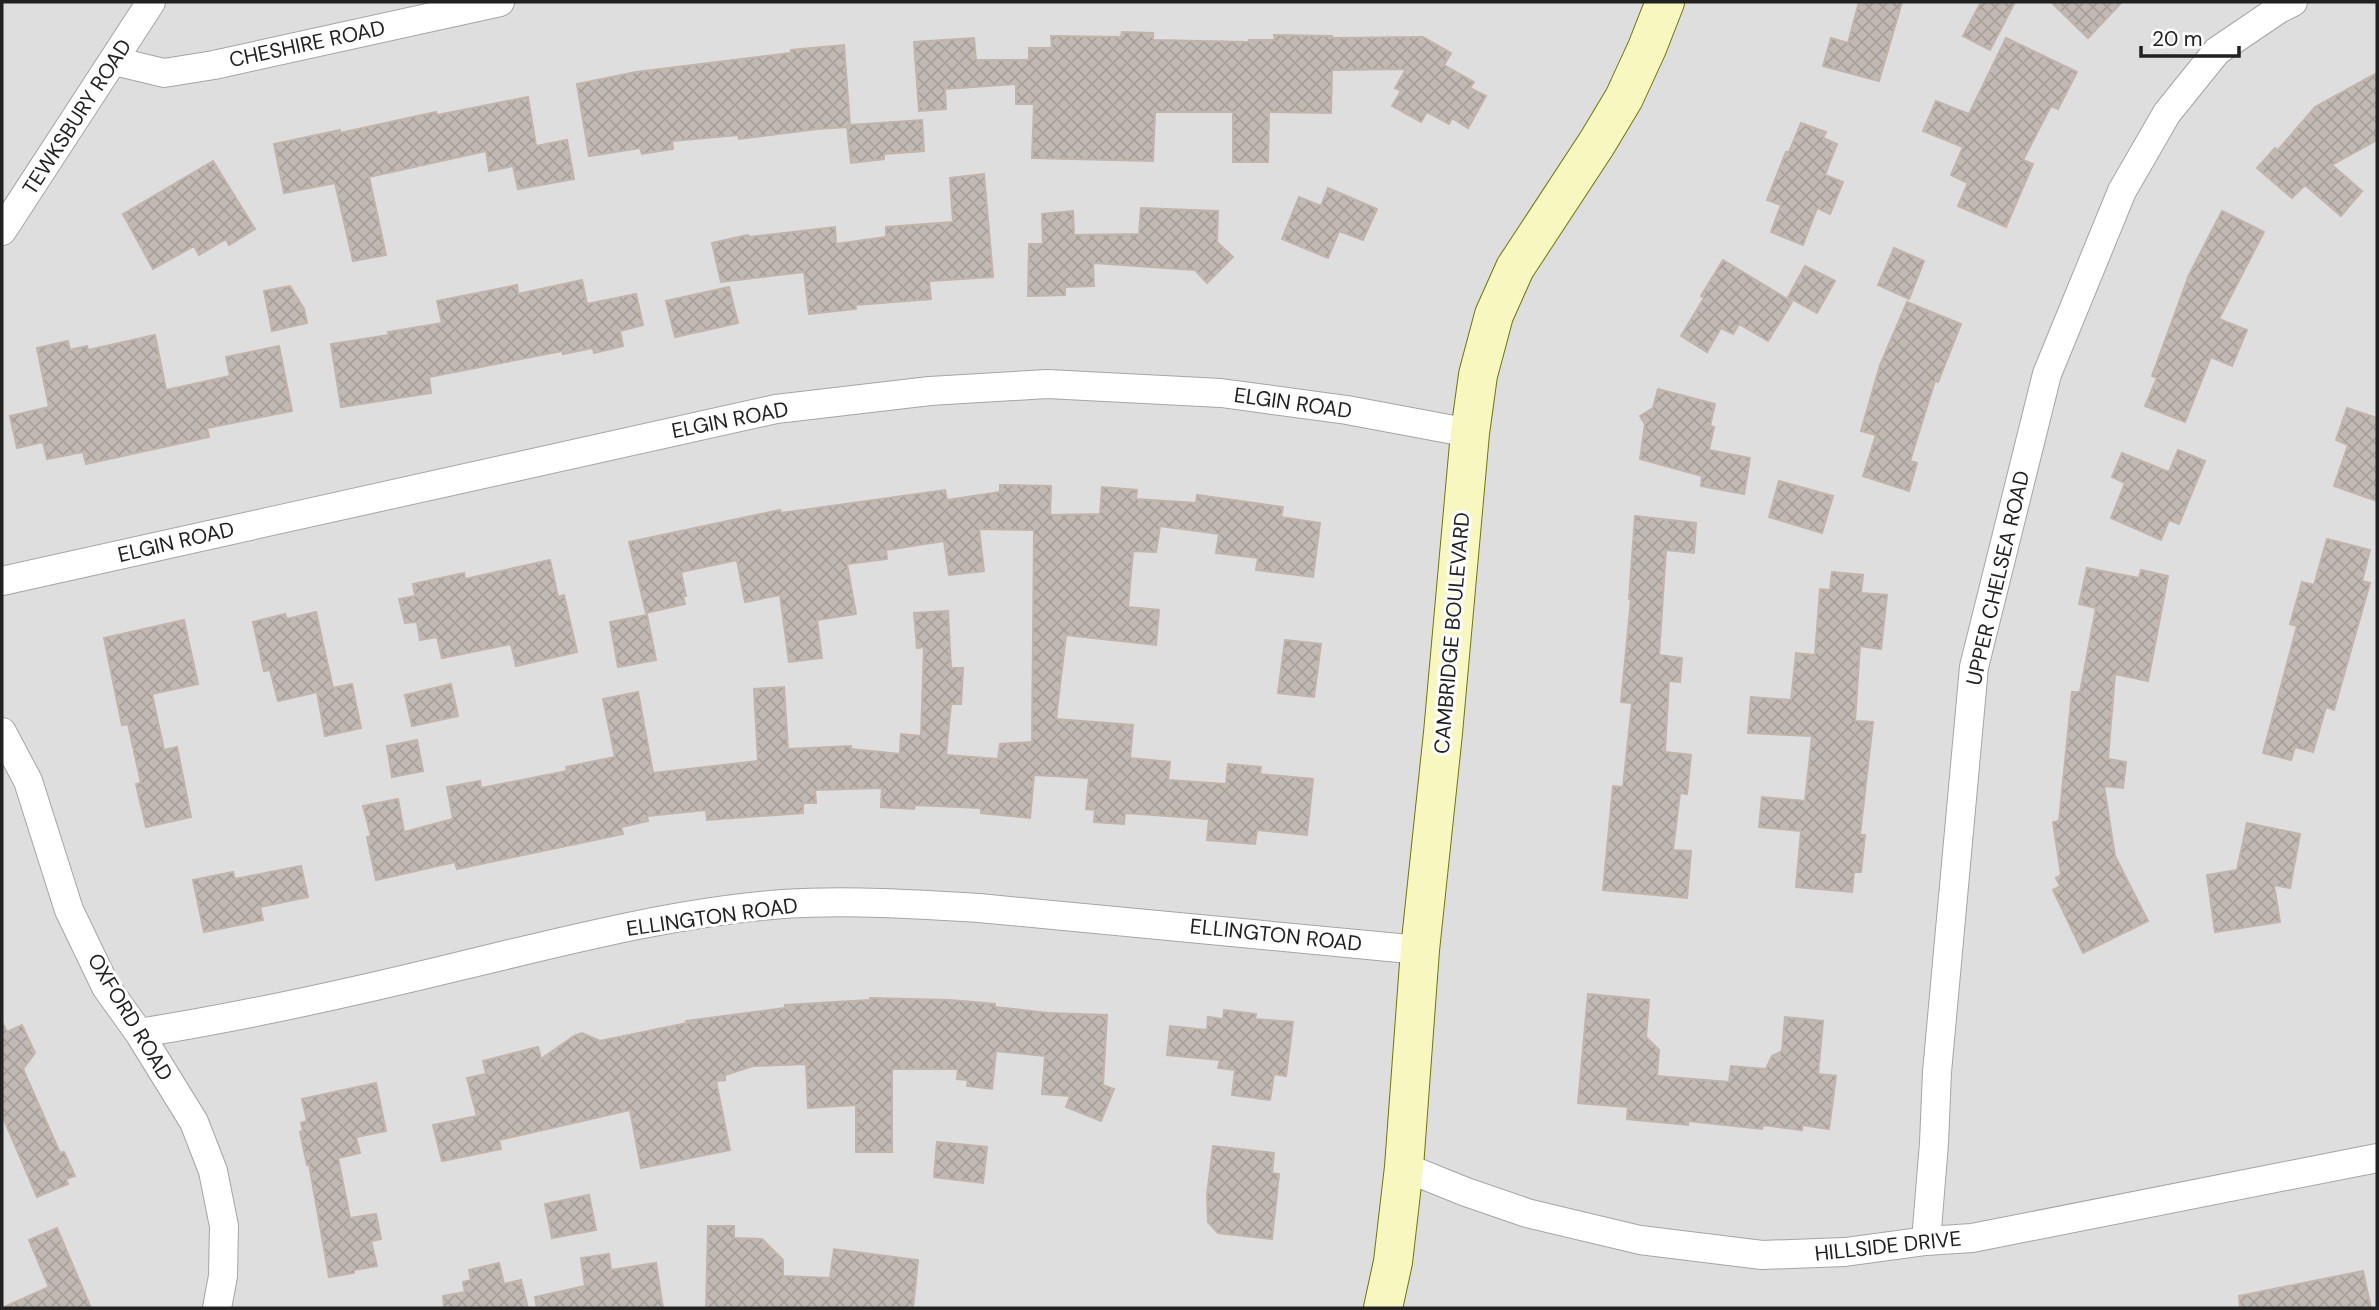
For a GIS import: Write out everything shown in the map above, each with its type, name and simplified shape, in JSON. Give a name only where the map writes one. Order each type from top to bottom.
[{"type":"street","name":"TEWKSBURY ROAD","points":[[2,231],[151,2]]},
{"type":"street","name":"CHESHIRE ROAD","points":[[114,61],[164,73],[214,65],[500,2]]},
{"type":"street","name":"CAMBRIDGE BOULEVARD","points":[[1383,1308],[1392,1262],[1404,1167],[1420,950],[1470,433],[1478,375],[1494,315],[1515,268],[1624,98],[1665,2]]},
{"type":"street","name":"UPPER CHELSEA ROAD","points":[[1926,1241],[1938,1058],[1974,667],[2047,374],[2122,191],[2167,113],[2217,51],[2293,2]]},
{"type":"street","name":"ELGIN ROAD","points":[[2,581],[776,410],[930,391],[1047,384],[1220,393],[1347,410],[1470,433]]},
{"type":"street","name":"OXFORD ROAD","points":[[2,732],[28,781],[69,910],[106,987],[139,1033],[194,1122],[213,1171],[224,1226],[223,1276],[217,1308]]},
{"type":"street","name":"ELLINGTON ROAD","points":[[139,1033],[361,990],[576,938],[683,917],[783,904],[911,904],[979,908],[1420,950]]},
{"type":"street","name":"HILLSIDE DRIVE","points":[[1404,1167],[1527,1213],[1640,1240],[1762,1255],[1845,1252],[1972,1238],[2377,1158]]},
{"type":"shaded area","points":[[2,2],[2377,2],[2377,1308],[2,1308]]},
{"type":"building","points":[[1859,2],[1902,2],[1879,81],[1823,66],[1831,38],[1848,43]]},
{"type":"building","points":[[1981,2],[2015,2],[1990,50],[1963,36]]},
{"type":"building","points":[[2051,2],[2122,2],[2088,38]]},
{"type":"building","points":[[1122,32],[1153,33],[1153,40],[1249,42],[1275,40],[1274,35],[1332,38],[1423,37],[1451,53],[1444,65],[1474,82],[1470,88],[1486,96],[1468,128],[1452,118],[1449,124],[1427,112],[1421,122],[1392,106],[1401,91],[1395,88],[1406,69],[1332,70],[1331,113],[1269,112],[1268,162],[1233,162],[1233,112],[1155,112],[1153,161],[1032,158],[1034,104],[1016,104],[1016,84],[945,89],[946,109],[919,111],[914,42],[974,38],[976,60],[1029,60],[1029,48],[1052,48],[1051,36],[1121,37]]},
{"type":"building","points":[[2006,38],[2077,72],[2058,109],[2051,106],[2023,160],[2033,164],[2006,227],[1958,206],[1968,183],[1951,175],[1963,147],[1923,131],[1936,101],[1969,114]]},
{"type":"building","points":[[844,45],[850,125],[922,120],[924,151],[884,154],[884,159],[851,163],[847,127],[739,139],[738,135],[672,141],[673,149],[642,154],[640,148],[589,156],[577,84],[636,72]]},
{"type":"building","points":[[2377,73],[2377,140],[2332,165],[2362,191],[2341,216],[2305,185],[2292,198],[2257,168],[2275,148],[2278,150],[2315,107]]},
{"type":"building","points":[[528,97],[536,146],[567,140],[574,179],[518,189],[513,166],[489,171],[486,151],[369,177],[386,255],[353,261],[335,183],[284,193],[274,144]]},
{"type":"building","points":[[1801,123],[1826,132],[1823,138],[1837,144],[1825,175],[1843,182],[1830,214],[1817,208],[1803,245],[1771,232],[1781,205],[1767,200]]},
{"type":"building","points":[[213,161],[255,229],[229,245],[226,239],[199,255],[194,246],[153,269],[123,214]]},
{"type":"building","points":[[984,174],[993,277],[929,281],[931,299],[855,305],[856,309],[809,314],[804,272],[721,282],[712,243],[748,235],[835,227],[836,244],[886,237],[886,227],[953,222],[950,178]]},
{"type":"building","points":[[1328,188],[1377,209],[1363,240],[1339,231],[1328,258],[1282,239],[1299,197],[1321,206]]},
{"type":"building","points":[[1141,208],[1218,211],[1217,242],[1233,257],[1207,283],[1195,270],[1093,263],[1094,286],[1065,287],[1065,295],[1028,296],[1029,244],[1043,244],[1042,214],[1073,211],[1074,235],[1139,234]]},
{"type":"building","points":[[2222,211],[2264,232],[2219,319],[2247,330],[2232,366],[2211,357],[2185,422],[2145,406],[2157,378],[2152,376],[2189,275]]},
{"type":"building","points":[[1894,248],[1924,261],[1909,299],[1878,285]]},
{"type":"building","points":[[1723,260],[1792,302],[1768,341],[1739,324],[1733,334],[1721,328],[1707,352],[1681,336]]},
{"type":"building","points":[[1805,266],[1835,281],[1817,313],[1788,297]]},
{"type":"building","points":[[582,280],[587,304],[636,294],[643,325],[620,331],[623,346],[594,353],[593,348],[563,354],[562,351],[429,377],[431,393],[341,407],[331,344],[442,323],[437,301],[517,285],[518,294]]},
{"type":"building","points":[[290,286],[304,309],[307,323],[272,331],[264,291]]},
{"type":"building","points":[[729,287],[738,323],[675,337],[666,301]]},
{"type":"building","points":[[1907,302],[1961,324],[1938,382],[1935,381],[1910,461],[1917,463],[1909,491],[1863,476],[1876,435],[1861,431],[1880,365]]},
{"type":"building","points":[[155,335],[166,390],[230,376],[226,357],[279,346],[292,411],[207,428],[209,437],[86,464],[83,452],[47,459],[43,442],[17,448],[10,416],[49,407],[37,348],[68,341],[70,350],[87,346],[88,350]]},
{"type":"building","points":[[1658,389],[1715,404],[1710,426],[1714,427],[1709,450],[1750,458],[1744,494],[1701,486],[1702,476],[1640,459],[1645,424],[1640,416],[1653,408]]},
{"type":"building","points":[[2347,408],[2377,418],[2377,501],[2334,486],[2348,445],[2336,440]]},
{"type":"building","points":[[2178,450],[2205,461],[2179,524],[2169,520],[2161,540],[2111,518],[2125,483],[2112,477],[2122,453],[2169,472]]},
{"type":"building","points":[[1779,481],[1833,496],[1822,533],[1769,517]]},
{"type":"building","points":[[1000,485],[1051,486],[1050,515],[1100,514],[1102,487],[1137,490],[1136,499],[1196,503],[1197,495],[1283,507],[1281,517],[1320,523],[1313,577],[1256,570],[1258,558],[1216,553],[1219,534],[1160,526],[1156,552],[1133,551],[1128,607],[1159,610],[1156,645],[1066,635],[1056,719],[1133,725],[1130,758],[1170,762],[1168,780],[1226,784],[1228,764],[1261,767],[1260,774],[1313,779],[1307,835],[1257,830],[1255,844],[1207,840],[1209,819],[1125,813],[1124,824],[1094,822],[1095,810],[1086,809],[1089,778],[1034,775],[1030,818],[981,813],[981,808],[915,805],[914,809],[881,807],[882,788],[815,790],[816,803],[803,803],[803,813],[707,820],[706,810],[647,816],[648,821],[621,827],[623,834],[457,869],[455,862],[376,880],[367,837],[371,836],[363,806],[398,799],[404,832],[453,819],[447,787],[480,781],[481,788],[567,771],[566,767],[615,757],[603,699],[638,692],[653,773],[758,761],[754,689],[784,687],[788,749],[851,746],[851,749],[900,754],[901,734],[921,736],[924,647],[917,648],[914,613],[948,611],[951,668],[963,668],[961,704],[951,704],[946,755],[998,759],[1000,744],[1032,742],[1034,530],[979,529],[984,571],[949,575],[944,541],[886,550],[887,559],[847,564],[856,614],[817,620],[822,658],[789,662],[780,595],[745,602],[737,560],[681,572],[685,604],[646,613],[629,542],[780,510],[781,513],[945,490],[947,500],[1000,492]]},
{"type":"building","points":[[1635,516],[1696,523],[1694,553],[1666,550],[1659,655],[1682,658],[1680,682],[1669,681],[1665,752],[1691,755],[1687,794],[1680,793],[1673,850],[1691,851],[1687,898],[1603,890],[1613,786],[1623,787],[1632,703],[1621,702],[1631,599]]},
{"type":"building","points":[[2327,539],[2370,550],[2362,581],[2370,583],[2334,710],[2326,707],[2313,752],[2295,747],[2291,760],[2263,753],[2297,626],[2290,624],[2302,582],[2314,585]]},
{"type":"building","points":[[550,560],[558,597],[564,595],[577,652],[516,666],[511,644],[442,658],[437,637],[420,640],[417,622],[405,623],[399,599],[415,596],[413,584],[464,573],[465,579]]},
{"type":"building","points":[[2087,568],[2139,578],[2141,570],[2168,576],[2148,681],[2115,674],[2108,759],[2126,762],[2123,788],[2104,786],[2115,856],[2148,921],[2083,953],[2053,890],[2060,886],[2056,878],[2061,875],[2053,822],[2059,821],[2072,692],[2080,692],[2096,608],[2079,604]]},
{"type":"building","points":[[1832,572],[1863,575],[1861,593],[1887,595],[1881,649],[1860,646],[1855,721],[1873,722],[1860,835],[1865,835],[1861,872],[1854,872],[1852,892],[1796,887],[1801,831],[1759,827],[1762,797],[1805,801],[1812,736],[1748,733],[1751,697],[1791,700],[1796,653],[1815,655],[1820,589],[1830,590]]},
{"type":"building","points":[[316,612],[333,688],[352,684],[361,728],[325,736],[317,692],[278,701],[270,670],[264,671],[253,622],[285,614],[287,619]]},
{"type":"building","points":[[647,615],[656,660],[618,667],[610,622]]},
{"type":"building","points":[[184,620],[198,684],[152,694],[164,750],[177,747],[191,817],[146,827],[136,784],[141,783],[128,724],[122,725],[104,638]]},
{"type":"building","points":[[1285,640],[1321,644],[1314,697],[1278,693]]},
{"type":"building","points":[[451,684],[458,716],[412,726],[405,695]]},
{"type":"building","points":[[417,740],[423,771],[392,777],[387,746]]},
{"type":"building","points":[[2247,823],[2300,834],[2290,888],[2274,885],[2280,922],[2215,932],[2207,875],[2237,870]]},
{"type":"building","points":[[301,866],[308,897],[260,907],[263,920],[204,932],[193,880],[233,872],[235,879]]},
{"type":"building","points":[[1588,994],[1649,1000],[1646,1037],[1659,1050],[1657,1076],[1729,1082],[1731,1066],[1766,1069],[1772,1056],[1782,1051],[1785,1017],[1823,1021],[1818,1074],[1836,1076],[1829,1129],[1802,1125],[1802,1130],[1763,1125],[1762,1129],[1688,1121],[1688,1125],[1627,1119],[1628,1107],[1578,1103]]},
{"type":"building","points":[[870,998],[950,1000],[1048,1013],[1107,1015],[1103,1085],[1114,1089],[1101,1121],[1066,1107],[1070,1096],[1042,1094],[1045,1056],[996,1051],[992,1089],[967,1086],[968,1080],[957,1079],[958,1069],[892,1069],[892,1152],[856,1152],[856,1105],[808,1108],[806,1064],[753,1066],[725,1075],[725,1080],[716,1081],[730,1150],[641,1168],[630,1110],[499,1140],[501,1149],[442,1161],[433,1125],[477,1116],[467,1078],[486,1074],[483,1061],[538,1047],[541,1059],[582,1033],[600,1041],[687,1023],[686,1021],[785,1008],[785,1005]]},
{"type":"building","points":[[1224,1010],[1256,1014],[1255,1019],[1293,1022],[1286,1076],[1274,1074],[1270,1100],[1232,1095],[1235,1070],[1218,1068],[1220,1060],[1167,1055],[1170,1026],[1207,1030],[1208,1017],[1223,1019]]},
{"type":"building","points":[[2,1022],[7,1032],[22,1025],[35,1053],[23,1069],[60,1153],[64,1152],[75,1176],[66,1179],[68,1184],[37,1197],[2,1115]]},
{"type":"building","points":[[376,1083],[386,1131],[356,1137],[360,1153],[338,1158],[350,1218],[376,1214],[381,1239],[371,1241],[377,1266],[329,1277],[309,1164],[307,1165],[300,1132],[303,1131],[301,1123],[307,1121],[302,1099]]},
{"type":"building","points":[[937,1142],[987,1147],[983,1183],[934,1177]]},
{"type":"building","points":[[1213,1146],[1274,1153],[1272,1173],[1279,1174],[1272,1239],[1218,1233],[1208,1222],[1207,1195]]},
{"type":"building","points":[[589,1195],[596,1230],[552,1238],[545,1204]]},
{"type":"building","points":[[708,1226],[734,1226],[734,1238],[762,1239],[783,1260],[783,1276],[830,1278],[834,1249],[918,1260],[913,1308],[706,1308]]},
{"type":"building","points":[[57,1228],[91,1308],[2,1308],[49,1287],[29,1240]]},
{"type":"building","points":[[609,1254],[611,1270],[656,1263],[663,1308],[537,1308],[535,1297],[585,1286],[581,1258]]},
{"type":"building","points":[[499,1263],[504,1284],[521,1280],[528,1308],[444,1308],[443,1296],[465,1292],[463,1282],[471,1280],[469,1270]]},
{"type":"building","points":[[2363,1271],[2371,1308],[2240,1308],[2239,1296]]}]
